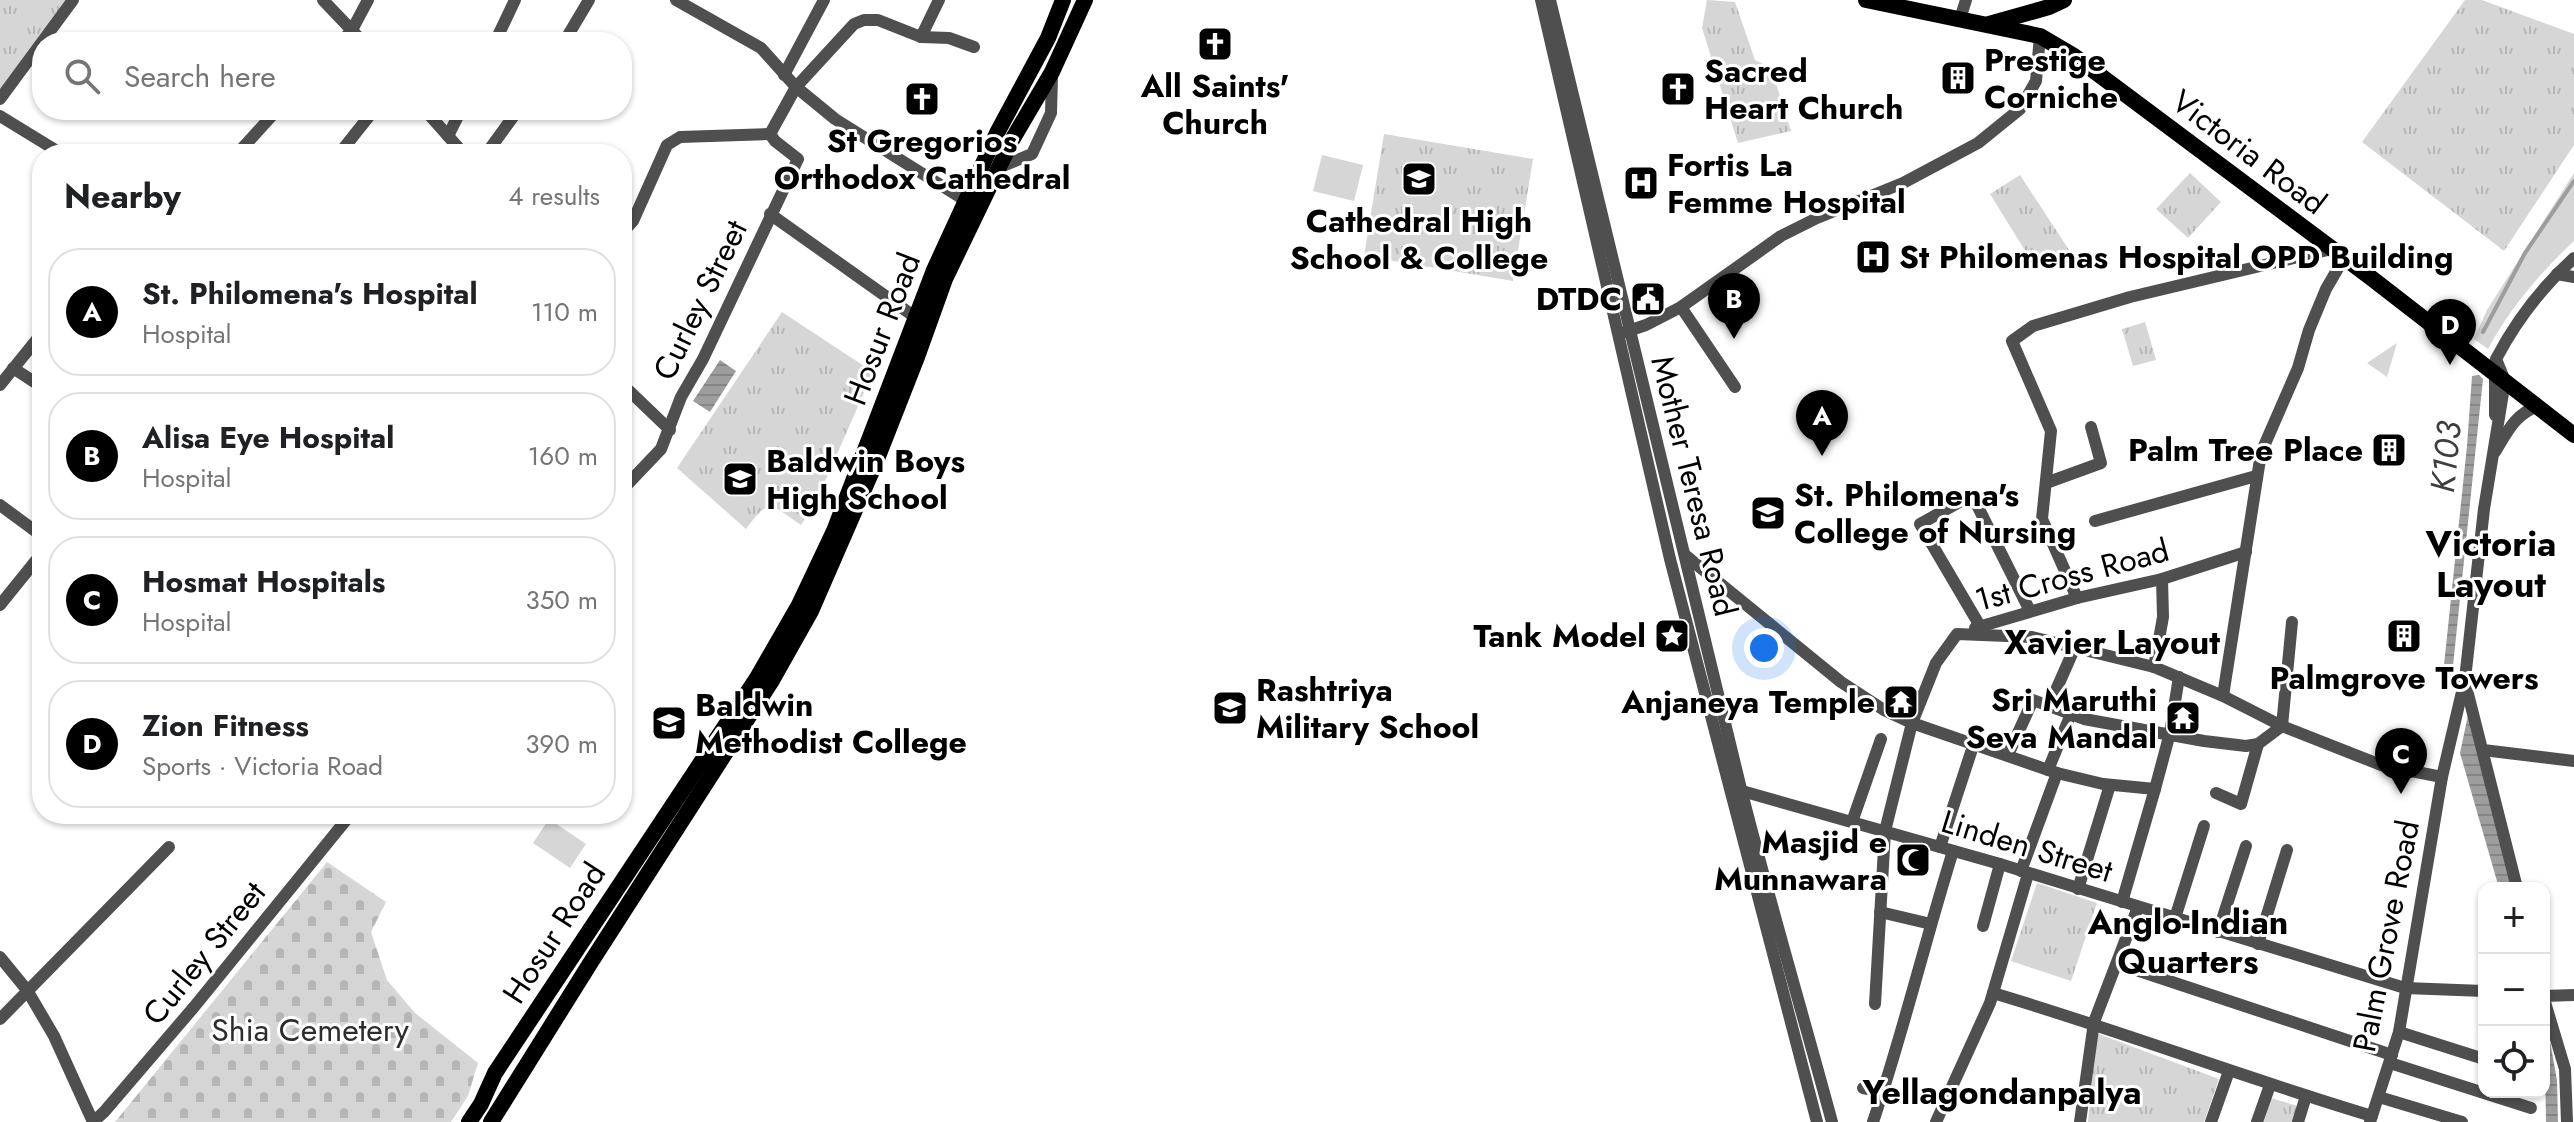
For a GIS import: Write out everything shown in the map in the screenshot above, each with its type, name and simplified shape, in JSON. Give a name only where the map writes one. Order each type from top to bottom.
[{"type":"main road","name":"Hosur Road","points":[[491,1122],[771,682],[811,611],[875,464],[917,357],[997,133],[1048,38],[1063,0]]},
{"type":"main road","name":"Hosur Road","points":[[469,1122],[495,1073],[757,678],[799,605],[834,531],[915,317],[972,204],[998,168],[1052,72],[1085,0]]},
{"type":"main road","name":"Victoria Road","points":[[1866,0],[2040,36],[2074,56],[2496,371],[2574,435]]},
{"type":"main road","points":[[1986,24],[2047,3]]},
{"type":"main road","points":[[2040,36],[2047,3]]},
{"type":"street","points":[[49,32],[73,0]]},
{"type":"street","points":[[323,0],[352,30],[368,0]]},
{"type":"street","points":[[500,32],[515,0]]},
{"type":"street","points":[[570,32],[589,0]]},
{"type":"street","points":[[784,75],[824,0]]},
{"type":"street","points":[[921,37],[939,0]]},
{"type":"street","name":"Mother Teresa Road","points":[[1541,0],[1623,332],[1685,555],[1736,792],[1817,1122]]},
{"type":"street","name":"Mother Teresa Road","points":[[1550,0],[1670,559],[1832,1122]]},
{"type":"street","points":[[1960,19],[1966,0]]},
{"type":"street","points":[[687,2],[761,48],[796,87],[835,119],[972,204]]},
{"type":"street","points":[[632,222],[667,145],[680,137],[770,134],[796,87],[854,24],[878,20],[921,37],[949,38],[974,47]]},
{"type":"street","points":[[1623,332],[1646,325],[1681,307],[1781,236],[1903,183],[1978,143],[2020,109],[2036,81],[2040,36]]},
{"type":"street","points":[[797,52],[817,67]]},
{"type":"street","points":[[0,99],[32,56]]},
{"type":"street","points":[[998,168],[1032,154],[1051,113],[1052,72]]},
{"type":"street","points":[[0,116],[46,144]]},
{"type":"street","points":[[246,144],[268,120]]},
{"type":"street","points":[[347,144],[366,120]]},
{"type":"street","points":[[434,120],[455,144]]},
{"type":"street","points":[[448,136],[456,120]]},
{"type":"street","points":[[493,144],[511,120]]},
{"type":"street","name":"Curley Street","points":[[632,479],[661,449],[681,397],[703,359],[798,159],[770,134]]},
{"type":"street","points":[[770,214],[915,317]]},
{"type":"street","points":[[2223,696],[2261,453],[2298,368],[2338,254]]},
{"type":"street","points":[[2077,598],[2042,519],[2051,431],[2012,341],[2033,326],[2130,297],[2338,254]]},
{"type":"street","points":[[2496,371],[2515,326],[2574,258]]},
{"type":"street","points":[[2557,274],[2574,277]]},
{"type":"street","points":[[1681,307],[1735,387]]},
{"type":"street","points":[[0,385],[32,345]]},
{"type":"street","points":[[13,368],[32,380]]},
{"type":"street","name":"Palm Grove Road","points":[[2371,1119],[2399,1032],[2442,777],[2465,679],[2491,457],[2502,408],[2496,371]]},
{"type":"street","points":[[632,394],[670,430]]},
{"type":"street","points":[[2491,457],[2514,421],[2538,406]]},
{"type":"street","points":[[2046,483],[2101,463],[2091,427]]},
{"type":"street","points":[[2095,521],[2256,476]]},
{"type":"street","points":[[1980,626],[1920,524],[1972,495],[2030,611]]},
{"type":"street","points":[[1,506],[32,529]]},
{"type":"street","name":"1st Cross Road","points":[[1957,634],[2077,598],[2162,579],[2246,552]]},
{"type":"street","points":[[1685,555],[1841,682],[1884,710],[1912,723],[2052,771],[2110,785],[2155,789]]},
{"type":"street","points":[[0,605],[32,565]]},
{"type":"street","points":[[2154,667],[2163,617],[2162,579]]},
{"type":"street","points":[[2008,755],[2033,700],[2084,719],[2204,741],[2246,746],[2258,744],[2282,726],[2292,622]]},
{"type":"street","points":[[1875,1004],[1885,831],[1912,723],[1936,663],[1957,634],[2032,637],[2154,667],[2223,696],[2282,726],[2381,765],[2442,777]]},
{"type":"street","points":[[2049,706],[2075,647]]},
{"type":"street","points":[[2122,902],[2170,733],[2179,677]]},
{"type":"street","points":[[2465,679],[2516,882]]},
{"type":"street","points":[[1936,1122],[1993,993],[2052,771],[2071,714]]},
{"type":"street","points":[[1852,822],[1881,739]]},
{"type":"street","points":[[1873,1122],[1931,924],[1974,743]]},
{"type":"street","points":[[2216,793],[2241,804],[2258,744]]},
{"type":"street","points":[[2483,750],[2574,761]]},
{"type":"street","points":[[2078,889],[2110,785]]},
{"type":"street","name":"Linden Street","points":[[1736,792],[2000,864],[2405,988],[2478,991]]},
{"type":"street","name":"Curley Street","points":[[93,1122],[194,1007],[343,824]]},
{"type":"street","points":[[2175,918],[2204,826]]},
{"type":"street","points":[[2218,932],[2246,846]]},
{"type":"street","points":[[0,1019],[169,847]]},
{"type":"street","points":[[2258,944],[2287,850]]},
{"type":"street","points":[[1983,926],[2000,864]]},
{"type":"street","points":[[2080,1122],[2094,1022],[2138,907]]},
{"type":"street","points":[[1880,912],[1931,924]]},
{"type":"street","points":[[0,957],[27,990],[54,1036],[93,1122]]},
{"type":"street","points":[[2118,964],[2531,1108]]},
{"type":"street","points":[[1993,993],[2094,1022],[2371,1119]]},
{"type":"street","points":[[2550,997],[2574,995]]},
{"type":"street","points":[[2550,1014],[2570,1069],[2567,1122]]},
{"type":"street","points":[[2399,1032],[2478,1057]]},
{"type":"street","points":[[2211,1122],[2229,1071]]},
{"type":"street","points":[[2257,1122],[2270,1085]]},
{"type":"street","points":[[1863,1088],[1883,1092]]},
{"type":"street","points":[[2298,1122],[2306,1096]]},
{"type":"street","points":[[2379,1097],[2462,1122]]},
{"type":"green space","points":[[0,0],[67,0],[44,32],[32,32],[32,49],[0,93]]},
{"type":"green space","points":[[1707,0],[1735,2],[1755,60],[1771,68],[1791,131],[1738,143],[1702,28]]},
{"type":"green space","points":[[2465,0],[2482,0],[2574,34],[2574,145],[2504,251],[2362,142]]},
{"type":"green space","points":[[1384,134],[1533,159],[1513,281],[1364,256]]},
{"type":"green space","points":[[1322,155],[1363,165],[1354,201],[1313,191]]},
{"type":"green space","points":[[2190,173],[2221,202],[2188,238],[2156,209]]},
{"type":"green space","points":[[2574,173],[2574,241],[2526,292],[2488,349],[2474,339],[2487,310]]},
{"type":"green space","points":[[2020,175],[2071,253],[2037,270],[1990,194]]},
{"type":"green space","points":[[782,312],[873,372],[816,502],[801,525],[771,507],[760,512],[746,529],[677,468]]},
{"type":"green space","points":[[2145,322],[2156,360],[2133,366],[2122,329]]},
{"type":"green space","points":[[2397,343],[2387,377],[2367,363]]},
{"type":"green space","points":[[546,824],[556,824],[586,844],[570,868],[533,843]]},
{"type":"green space","name":"Shia Cemetery","points":[[327,862],[386,902],[371,932],[387,980],[415,1013],[478,1063],[468,1096],[451,1122],[115,1122]]},
{"type":"green space","points":[[2037,883],[2097,903],[2071,981],[2011,961]]},
{"type":"green space","points":[[2096,1033],[2219,1079],[2204,1122],[2088,1122]]},
{"type":"green space","points":[[2271,1098],[2298,1106],[2293,1122],[2264,1122]]},
{"type":"shaded area","points":[[720,360],[736,371],[710,412],[693,401]]},
{"type":"shaded area","points":[[2479,375],[2483,379],[2451,685],[2442,684],[2472,376]]},
{"type":"shaded area","points":[[2468,715],[2512,882],[2497,882],[2460,753]]},
{"type":"shaded area","points":[[2550,1042],[2557,1080],[2558,1122],[2546,1122],[2546,1098],[2550,1098]]},
{"type":"waterway","name":"K103","points":[[2483,332],[2525,253],[2574,181]]},
{"type":"place","name":"All Saints' Church","points":[[1215,44]]},
{"type":"place","name":"Prestige Corniche","points":[[1958,78]]},
{"type":"place","name":"Sacred Heart Church","points":[[1678,89]]},
{"type":"place","name":"St Gregorios Orthodox Cathedral","points":[[922,99]]},
{"type":"place","name":"Cathedral High School & College","points":[[1419,179]]},
{"type":"place","name":"Fortis La Femme Hospital","points":[[1641,183]]},
{"type":"place","name":"St Philomenas Hospital OPD Building","points":[[1873,257]]},
{"type":"place","name":"DTDC","points":[[1648,299]]},
{"type":"place","name":"Alisa Eye Hospital","points":[[1734,339]]},
{"type":"place","name":"Zion Fitness","points":[[2450,365]]},
{"type":"place","name":"Palm Tree Place","points":[[2389,450]]},
{"type":"place","name":"St. Philomena's Hospital","points":[[1822,456]]},
{"type":"place","name":"Baldwin Boys High School","points":[[740,479]]},
{"type":"place","name":"St. Philomena's College of Nursing","points":[[1768,513]]},
{"type":"place","name":"Tank Model","points":[[1672,636]]},
{"type":"place","name":"Palmgrove Towers","points":[[2404,636]]},
{"type":"place","name":"Anjaneya Temple","points":[[1901,702]]},
{"type":"place","name":"Rashtriya Military School","points":[[1230,708]]},
{"type":"place","name":"Sri Maruthi Seva Mandal","points":[[2183,718]]},
{"type":"place","name":"Baldwin Methodist College","points":[[669,723]]},
{"type":"place","name":"Hosmat Hospitals","points":[[2401,794]]},
{"type":"place","name":"Masjid e Munnawara","points":[[1913,860]]},
{"type":"district","name":"Victoria Layout","points":[[2491,564]]},
{"type":"district","name":"Xavier Layout","points":[[2112,642]]},
{"type":"district","name":"Anglo-Indian Quarters","points":[[2188,942]]},
{"type":"district","name":"Yellagondanpalya","points":[[2002,1092]]}]
